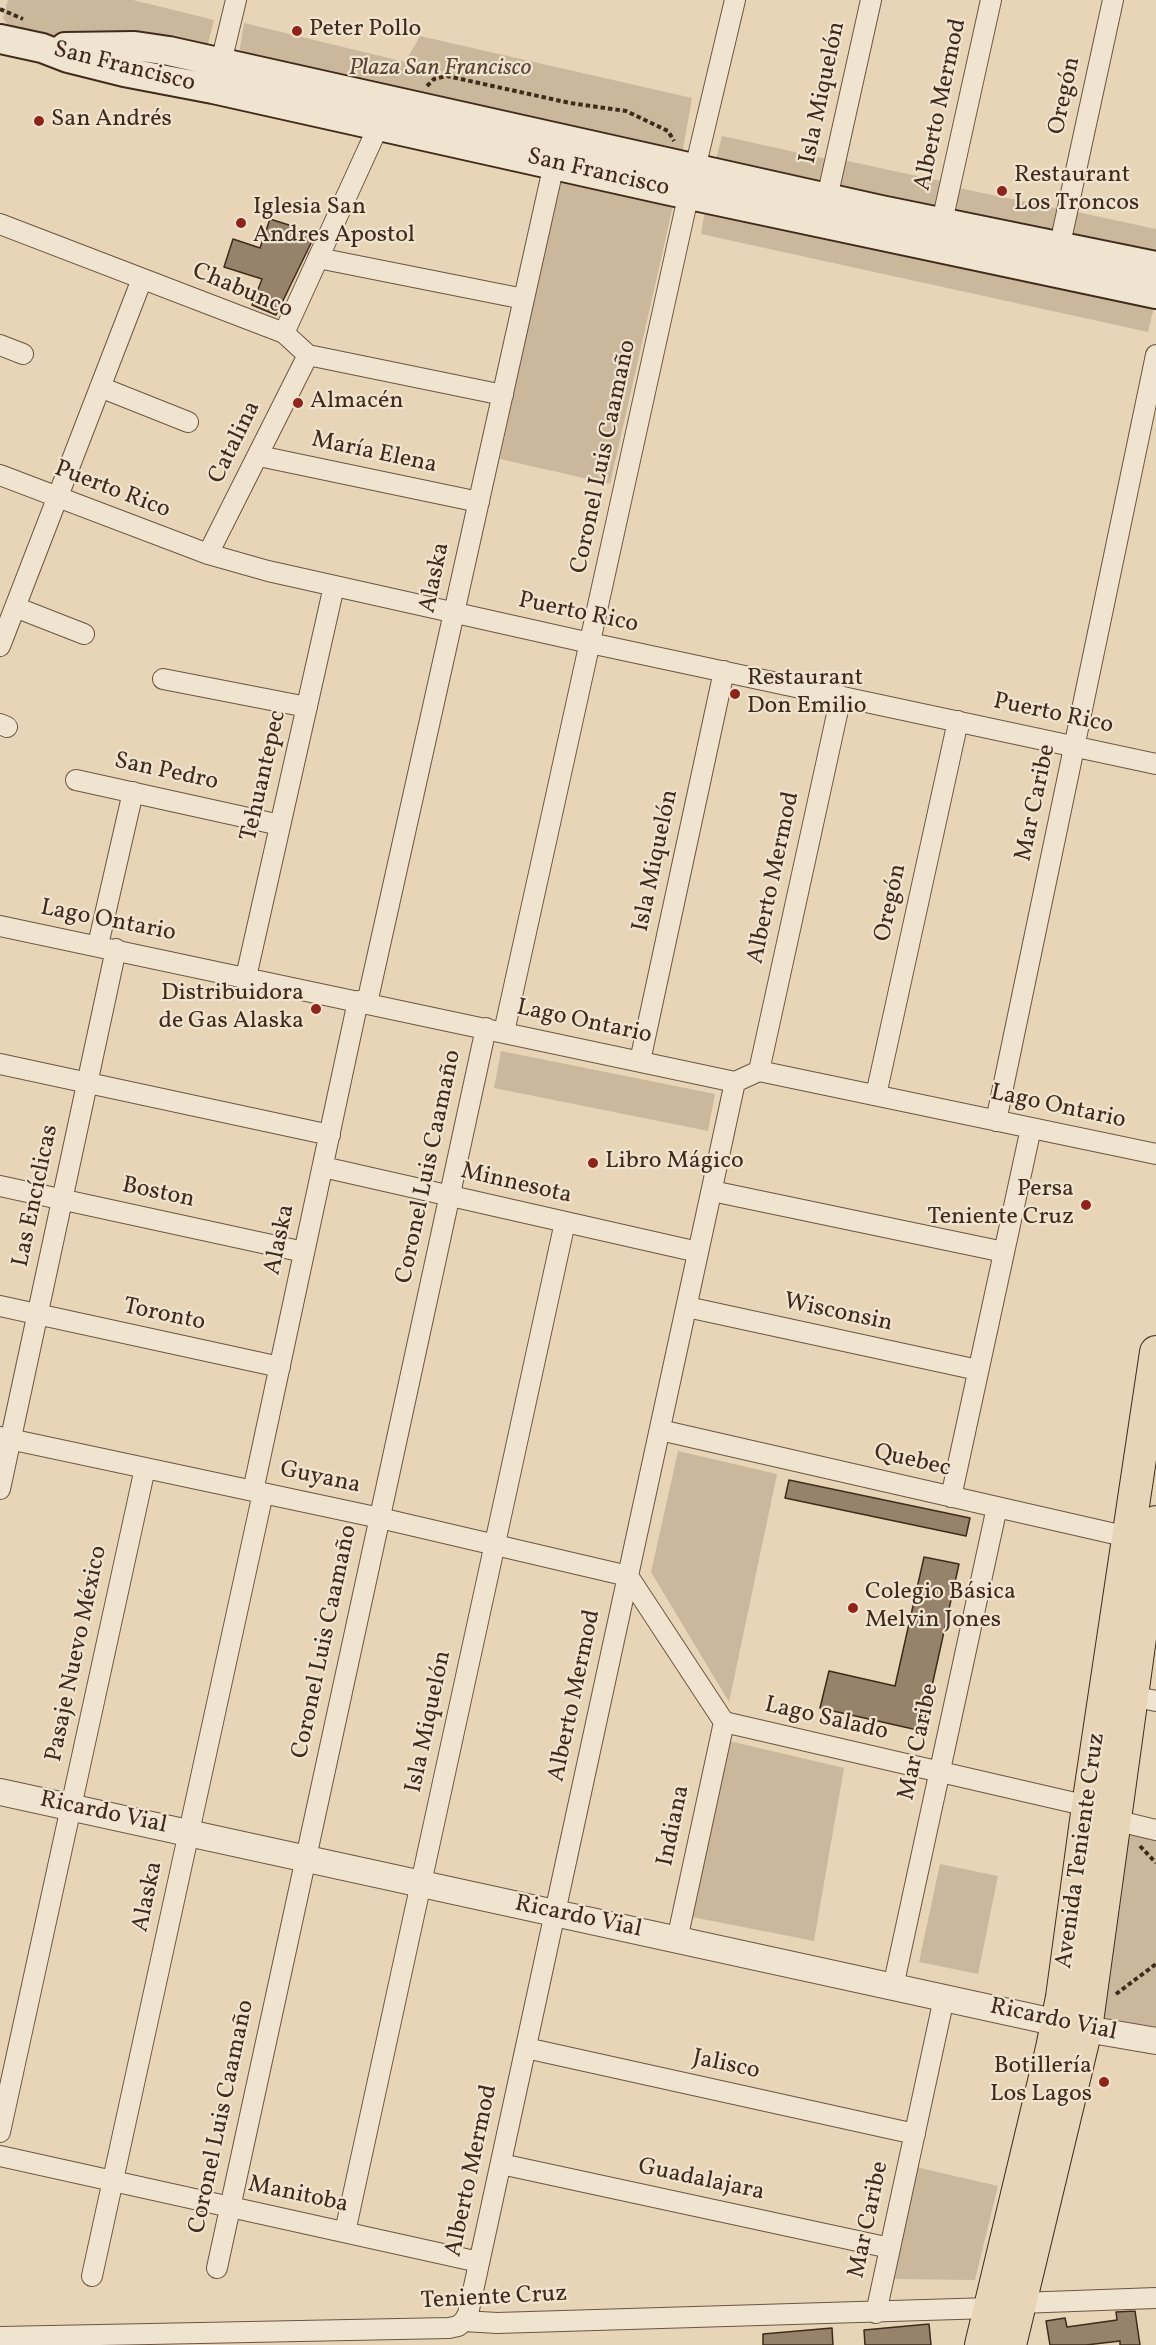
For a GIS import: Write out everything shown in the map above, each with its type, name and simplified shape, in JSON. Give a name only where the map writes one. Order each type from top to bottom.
[{"type":"main road","name":"San Francisco","points":[[0,39],[42,48],[68,58],[124,72],[213,89],[554,164],[827,198],[942,222],[1156,294]]},
{"type":"main road","name":"San Francisco","points":[[42,48],[135,46],[222,62],[692,182],[1057,260],[1156,266]]},
{"type":"main road","name":"Avenida Teniente Cruz","points":[[1101,1813],[1144,1699],[1156,1352]]},
{"type":"main road","name":"Avenida Teniente Cruz","points":[[981,2345],[1005,2306],[1072,2026],[1101,1813],[1148,1545]]},
{"type":"main road","name":"Avenida Teniente Cruz","points":[[1005,2306],[1010,2345]]},
{"type":"street","points":[[213,89],[222,62],[236,0]]},
{"type":"street","name":"Coronel Luis Caamaño","points":[[217,2268],[450,1196],[495,1030],[590,643],[692,182],[735,0]]},
{"type":"street","name":"Isla Miquelón","points":[[827,198],[871,0]]},
{"type":"street","name":"Alberto Mermod","points":[[942,222],[991,0]]},
{"type":"street","name":"Oregón","points":[[1057,260],[1113,0]]},
{"type":"street","points":[[284,333],[379,125]]},
{"type":"street","name":"Alaska","points":[[92,2276],[189,1833],[304,1252],[454,613],[554,164]]},
{"type":"street","name":"Chabunco","points":[[0,224],[284,333],[308,355]]},
{"type":"street","points":[[318,258],[524,299]]},
{"type":"street","points":[[0,646],[142,279]]},
{"type":"street","points":[[0,345],[22,354]]},
{"type":"street","points":[[308,355],[503,395]]},
{"type":"street","name":"Catalina","points":[[208,554],[308,355]]},
{"type":"street","name":"Mar Caribe","points":[[996,1121],[1156,355]]},
{"type":"street","points":[[100,387],[188,422]]},
{"type":"street","name":"María Elena","points":[[259,456],[479,502]]},
{"type":"street","name":"Puerto Rico","points":[[0,475],[208,554],[334,586],[1156,764]]},
{"type":"street","name":"Tehuantepec","points":[[246,977],[334,586]]},
{"type":"street","points":[[15,607],[84,634]]},
{"type":"street","name":"Isla Miquelón","points":[[640,1061],[724,671]]},
{"type":"street","points":[[163,679],[307,707]]},
{"type":"street","name":"Alberto Mermod","points":[[759,1071],[841,696]]},
{"type":"street","name":"Oregón","points":[[876,1095],[958,721]]},
{"type":"street","name":"San Pedro","points":[[76,780],[280,825]]},
{"type":"street","name":"Las Encíclicas","points":[[0,1489],[5,1438],[37,1315],[87,1082],[132,792]]},
{"type":"street","name":"Lago Ontario","points":[[0,926],[735,1082]]},
{"type":"street","points":[[0,1064],[330,1135]]},
{"type":"street","points":[[735,1082],[759,1071]]},
{"type":"street","name":"Lago Ontario","points":[[759,1071],[1156,1154]]},
{"type":"street","name":"Alberto Mermod","points":[[464,2321],[468,2314],[501,2164],[735,1082]]},
{"type":"street","points":[[951,1497],[1031,1128]]},
{"type":"street","name":"Minnesota","points":[[323,1167],[698,1252]]},
{"type":"street","name":"Boston","points":[[0,1186],[304,1252]]},
{"type":"street","points":[[711,1191],[1004,1252]]},
{"type":"street","name":"Isla Miquelón","points":[[345,2232],[565,1222]]},
{"type":"street","name":"Toronto","points":[[0,1306],[280,1367]]},
{"type":"street","name":"Wisconsin","points":[[687,1307],[978,1370]]},
{"type":"street","name":"Quebec","points":[[660,1430],[1148,1545]]},
{"type":"street","name":"Guyana","points":[[5,1438],[380,1518],[628,1576]]},
{"type":"street","name":"Pasaje Nuevo México","points":[[0,2132],[145,1468]]},
{"type":"street","name":"Mar Caribe","points":[[893,1987],[997,1508]]},
{"type":"street","points":[[628,1576],[724,1722]]},
{"type":"street","name":"Lago Salado","points":[[724,1722],[939,1772],[1101,1813],[1156,1830]]},
{"type":"street","name":"Indiana","points":[[677,1940],[724,1722]]},
{"type":"street","name":"Ricardo Vial","points":[[0,1792],[1072,2026],[1156,2042]]},
{"type":"street","name":"Mar Caribe","points":[[876,2313],[944,1998]]},
{"type":"street","name":"Jalisco","points":[[526,2048],[915,2134]]},
{"type":"street","name":"Manitoba","points":[[0,2156],[479,2262]]},
{"type":"street","name":"Guadalajara","points":[[501,2164],[890,2248]]},
{"type":"street","name":"Teniente Cruz","points":[[0,2337],[449,2328],[458,2326],[464,2321],[497,2323],[876,2313],[1156,2298]]},
{"type":"path","points":[[1111,1998],[1156,1964]]},
{"type":"green space","points":[[8,0],[133,0],[214,20],[208,44],[47,39],[12,31],[3,18]]},
{"type":"green space","name":"Plaza San Francisco","points":[[244,23],[405,62],[420,36],[692,98],[682,154],[239,54]]},
{"type":"green space","points":[[722,136],[827,159],[822,183],[716,160]]},
{"type":"green space","points":[[843,160],[945,182],[939,209],[837,187]]},
{"type":"green space","points":[[559,179],[673,206],[610,484],[500,459]]},
{"type":"green space","points":[[959,188],[1060,209],[1054,234],[954,213]]},
{"type":"green space","points":[[705,210],[1154,307],[1148,332],[701,234]]},
{"type":"green space","points":[[1077,212],[1156,229],[1156,257],[1071,239]]},
{"type":"green space","points":[[501,1051],[715,1094],[708,1131],[494,1088]]},
{"type":"green space","points":[[678,1451],[777,1474],[729,1702],[651,1572]]},
{"type":"green space","points":[[725,1740],[844,1768],[814,1941],[687,1916]]},
{"type":"green space","points":[[1124,1834],[1156,1840],[1156,2027],[1099,2019]]},
{"type":"green space","points":[[940,1864],[998,1876],[978,1974],[919,1962]]},
{"type":"green space","points":[[916,2167],[998,2186],[975,2280],[891,2279]]},
{"type":"building","points":[[270,219],[292,226],[291,228],[314,237],[276,315],[252,305],[262,279],[224,267],[233,239],[260,248]]},
{"type":"building","points":[[789,1480],[970,1518],[966,1536],[785,1498]]},
{"type":"building","points":[[924,1557],[959,1564],[922,1731],[820,1708],[829,1671],[895,1686]]},
{"type":"building","points":[[1135,2311],[1140,2345],[1120,2345],[1120,2341],[1086,2345],[1050,2345],[1046,2321],[1065,2318],[1067,2327],[1117,2320],[1116,2312]]},
{"type":"building","points":[[929,2324],[931,2345],[865,2345],[864,2330]]},
{"type":"building","points":[[832,2328],[833,2345],[763,2345],[763,2334]]},
{"type":"place","name":"Peter Pollo","points":[[297,31]]},
{"type":"place","name":"San Andrés","points":[[39,121]]},
{"type":"place","name":"Restaurant Los Troncos","points":[[1002,191]]},
{"type":"place","name":"Iglesia San Andres Apostol","points":[[241,223]]},
{"type":"place","name":"Almacén","points":[[298,403]]},
{"type":"place","name":"Restaurant Don Emilio","points":[[735,694]]},
{"type":"place","name":"Distribuidora de Gas Alaska","points":[[316,1009]]},
{"type":"place","name":"Libro Mágico","points":[[593,1163]]},
{"type":"place","name":"Persa Teniente Cruz","points":[[1086,1205]]},
{"type":"place","name":"Colegio Básica Melvin Jones","points":[[853,1608]]},
{"type":"place","name":"Botillería Los Lagos","points":[[1104,2082]]}]
